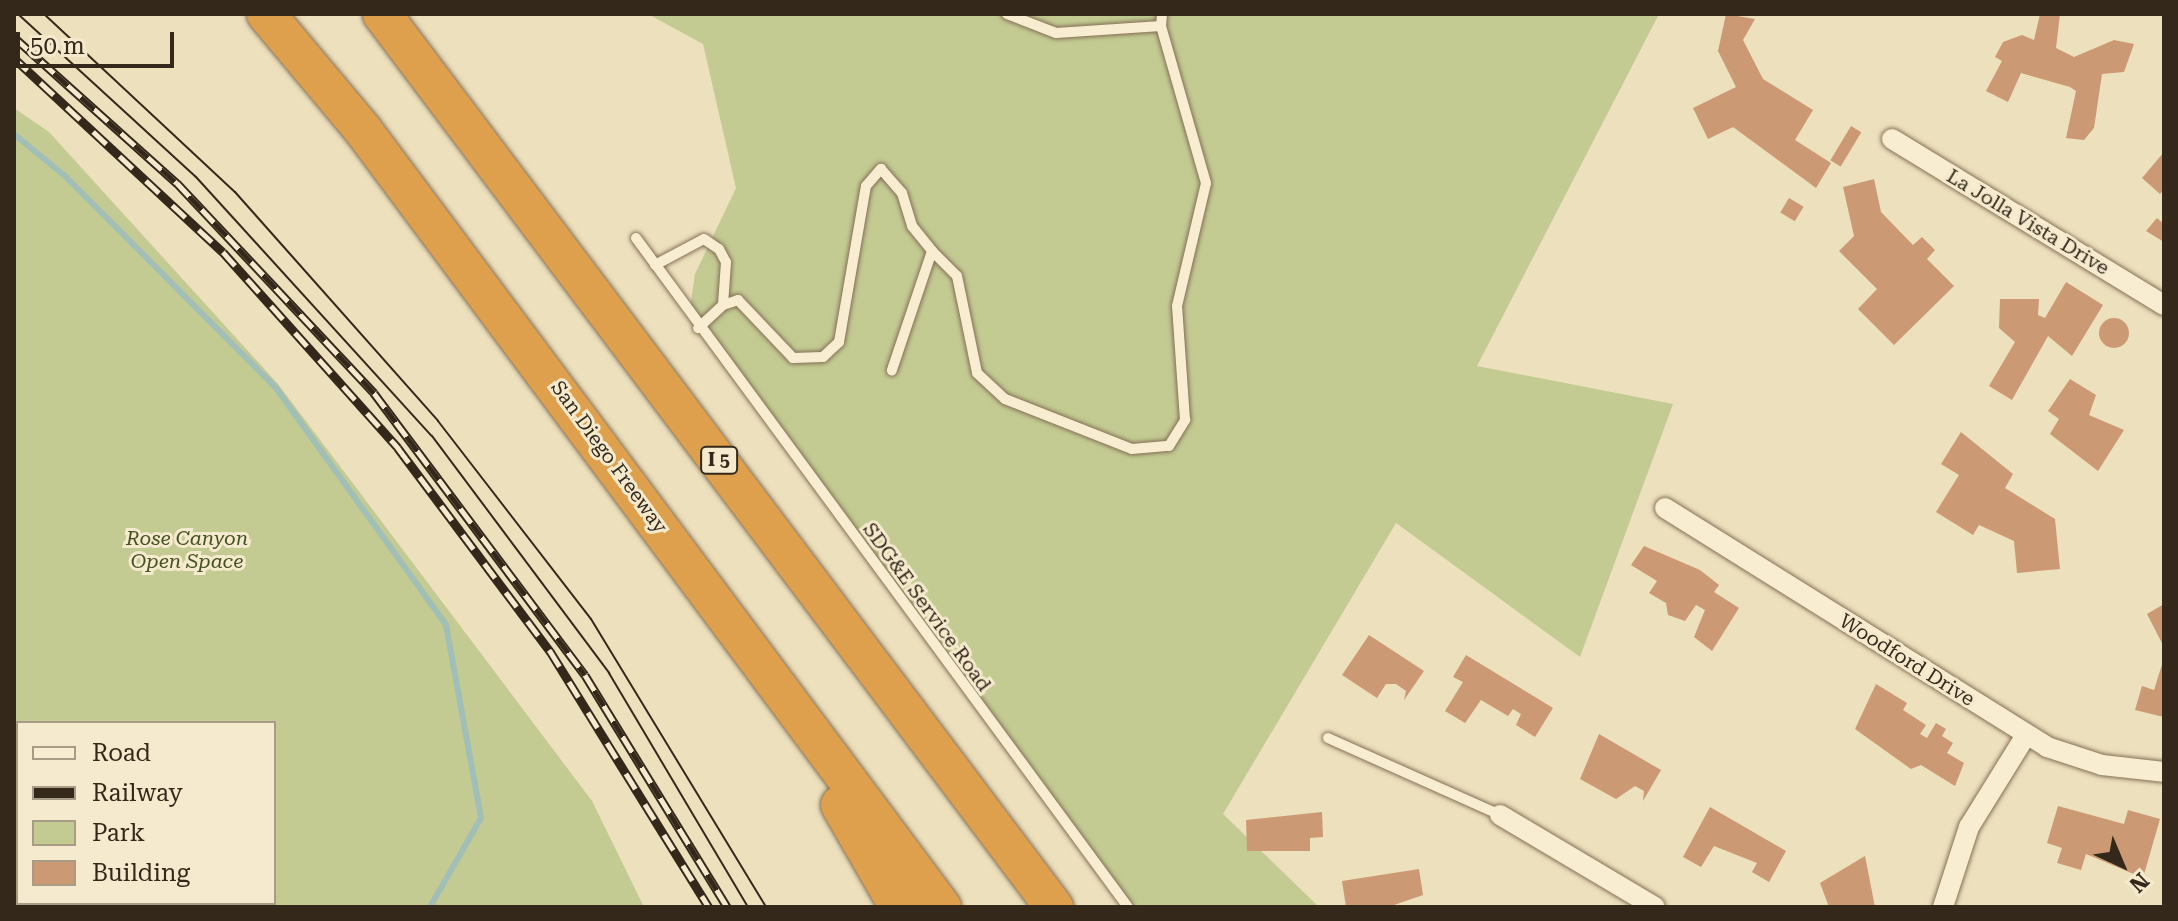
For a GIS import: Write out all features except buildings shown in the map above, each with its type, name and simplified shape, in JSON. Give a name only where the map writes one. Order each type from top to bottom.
[{"type":"highway","name":"San Diego Freeway","points":[[266,14],[363,130],[942,907]]},
{"type":"highway","name":"I 5","points":[[382,14],[1054,907]]},
{"type":"highway","points":[[618,469],[843,808],[899,907]]},
{"type":"street","name":"La Jolla Vista Drive","points":[[1892,139],[2164,305]]},
{"type":"street","name":"Woodford Drive","points":[[1665,508],[2026,735],[2102,765],[2164,772]]},
{"type":"street","points":[[1943,907],[1969,827],[2026,735]]},
{"type":"street","points":[[1500,815],[1655,907]]},
{"type":"lane","points":[[1007,14],[1056,33],[1161,26]]},
{"type":"lane","points":[[698,328],[723,305],[738,300],[793,358],[823,357],[839,342],[866,186],[881,169],[902,193],[912,226],[957,276],[977,373],[1005,399],[1124,446],[1151,452],[1169,446],[1185,420],[1177,306],[1206,183],[1161,26],[1162,14]]},
{"type":"lane","name":"SDG&E Service Road","points":[[636,238],[698,328],[1128,907]]},
{"type":"lane","points":[[655,265],[704,239],[726,262],[723,305]]},
{"type":"lane","points":[[892,370],[932,251]]},
{"type":"lane","points":[[1328,738],[1500,815]]},
{"type":"green space","points":[[648,14],[1659,14],[1477,366],[1673,404],[1580,657],[1396,523],[1223,814],[1319,907],[1134,907],[689,315],[695,274],[736,188],[703,44]]},
{"type":"green space","name":"Rose Canyon Open Space","points":[[14,108],[49,132],[278,384],[592,801],[644,907],[14,907]]},
{"type":"waterway","points":[[14,134],[65,176],[276,388],[446,625],[481,818],[430,907]]},
{"type":"tram line","points":[[18,14],[196,177],[432,436],[609,673],[748,907]]},
{"type":"tram line","points":[[44,14],[235,192],[438,421],[591,619],[766,907]]},
{"type":"railway","points":[[14,37],[177,183],[374,393],[585,675],[727,907]]},
{"type":"railway","points":[[14,58],[223,252],[398,448],[550,651],[709,907]]}]
